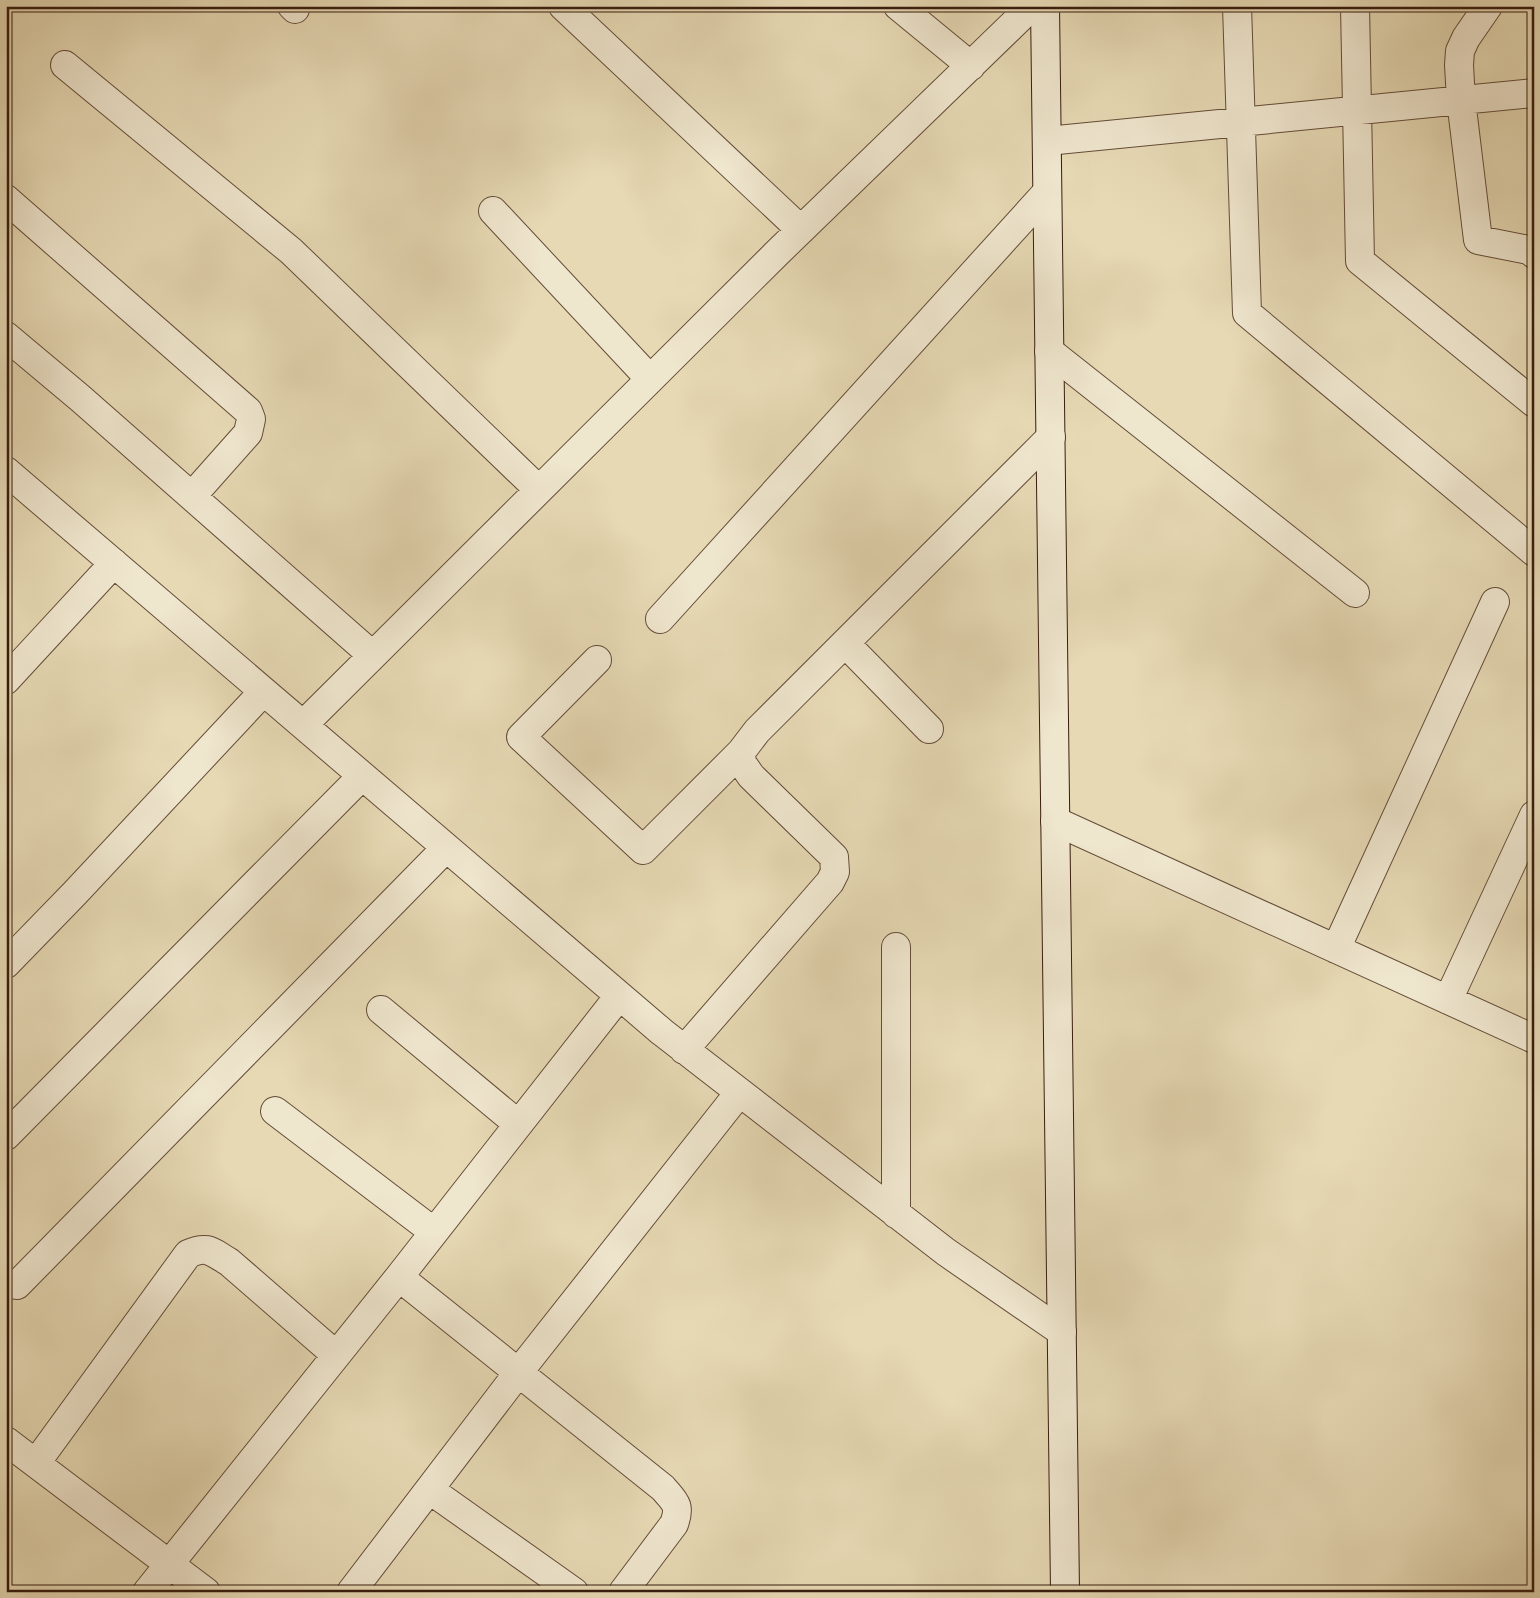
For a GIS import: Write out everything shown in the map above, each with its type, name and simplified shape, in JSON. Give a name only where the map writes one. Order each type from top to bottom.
[{"type":"street","points":[[562,6],[801,230]]},
{"type":"street","points":[[898,6],[970,66]]},
{"type":"street","points":[[303,725],[801,230],[1032,6]]},
{"type":"street","points":[[1045,6],[1065,1592]]},
{"type":"street","points":[[1237,6],[1247,313],[1534,552]]},
{"type":"street","points":[[1355,6],[1360,262],[1534,403]]},
{"type":"street","points":[[1488,6],[1466,38],[1460,51],[1459,65],[1461,100],[1478,240],[1529,250],[1534,254]]},
{"type":"street","points":[[65,65],[291,251],[539,490]]},
{"type":"street","points":[[1047,141],[1534,93]]},
{"type":"street","points":[[660,620],[1047,192]]},
{"type":"street","points":[[6,199],[248,410],[251,419],[248,433],[192,496]]},
{"type":"street","points":[[493,212],[650,379]]},
{"type":"street","points":[[6,336],[80,398],[372,655]]},
{"type":"street","points":[[1050,351],[1355,593]]},
{"type":"street","points":[[597,660],[521,737],[643,850],[741,752],[757,731],[1051,437]]},
{"type":"street","points":[[6,471],[684,1050],[946,1252],[1062,1332]]},
{"type":"street","points":[[6,680],[114,564]]},
{"type":"street","points":[[1336,949],[1495,602]]},
{"type":"street","points":[[845,643],[928,729]]},
{"type":"street","points":[[6,964],[82,886],[263,692]]},
{"type":"street","points":[[684,1050],[830,882],[835,872],[834,857],[751,776],[742,763],[741,752]]},
{"type":"street","points":[[6,1136],[362,776]]},
{"type":"street","points":[[1448,1000],[1534,815]]},
{"type":"street","points":[[1056,821],[1534,1039]]},
{"type":"street","points":[[17,1285],[446,848]]},
{"type":"street","points":[[896,947],[896,1214]]},
{"type":"street","points":[[147,1592],[399,1277],[619,996]]},
{"type":"street","points":[[381,1010],[518,1124]]},
{"type":"street","points":[[351,1592],[518,1374],[739,1093]]},
{"type":"street","points":[[275,1111],[434,1232]]},
{"type":"street","points":[[36,1463],[188,1254],[199,1249],[211,1250],[229,1262],[336,1355]]},
{"type":"street","points":[[399,1277],[662,1488],[675,1502],[678,1514],[674,1524],[623,1592]]},
{"type":"street","points":[[6,1441],[206,1592]]},
{"type":"street","points":[[430,1490],[574,1592]]}]
